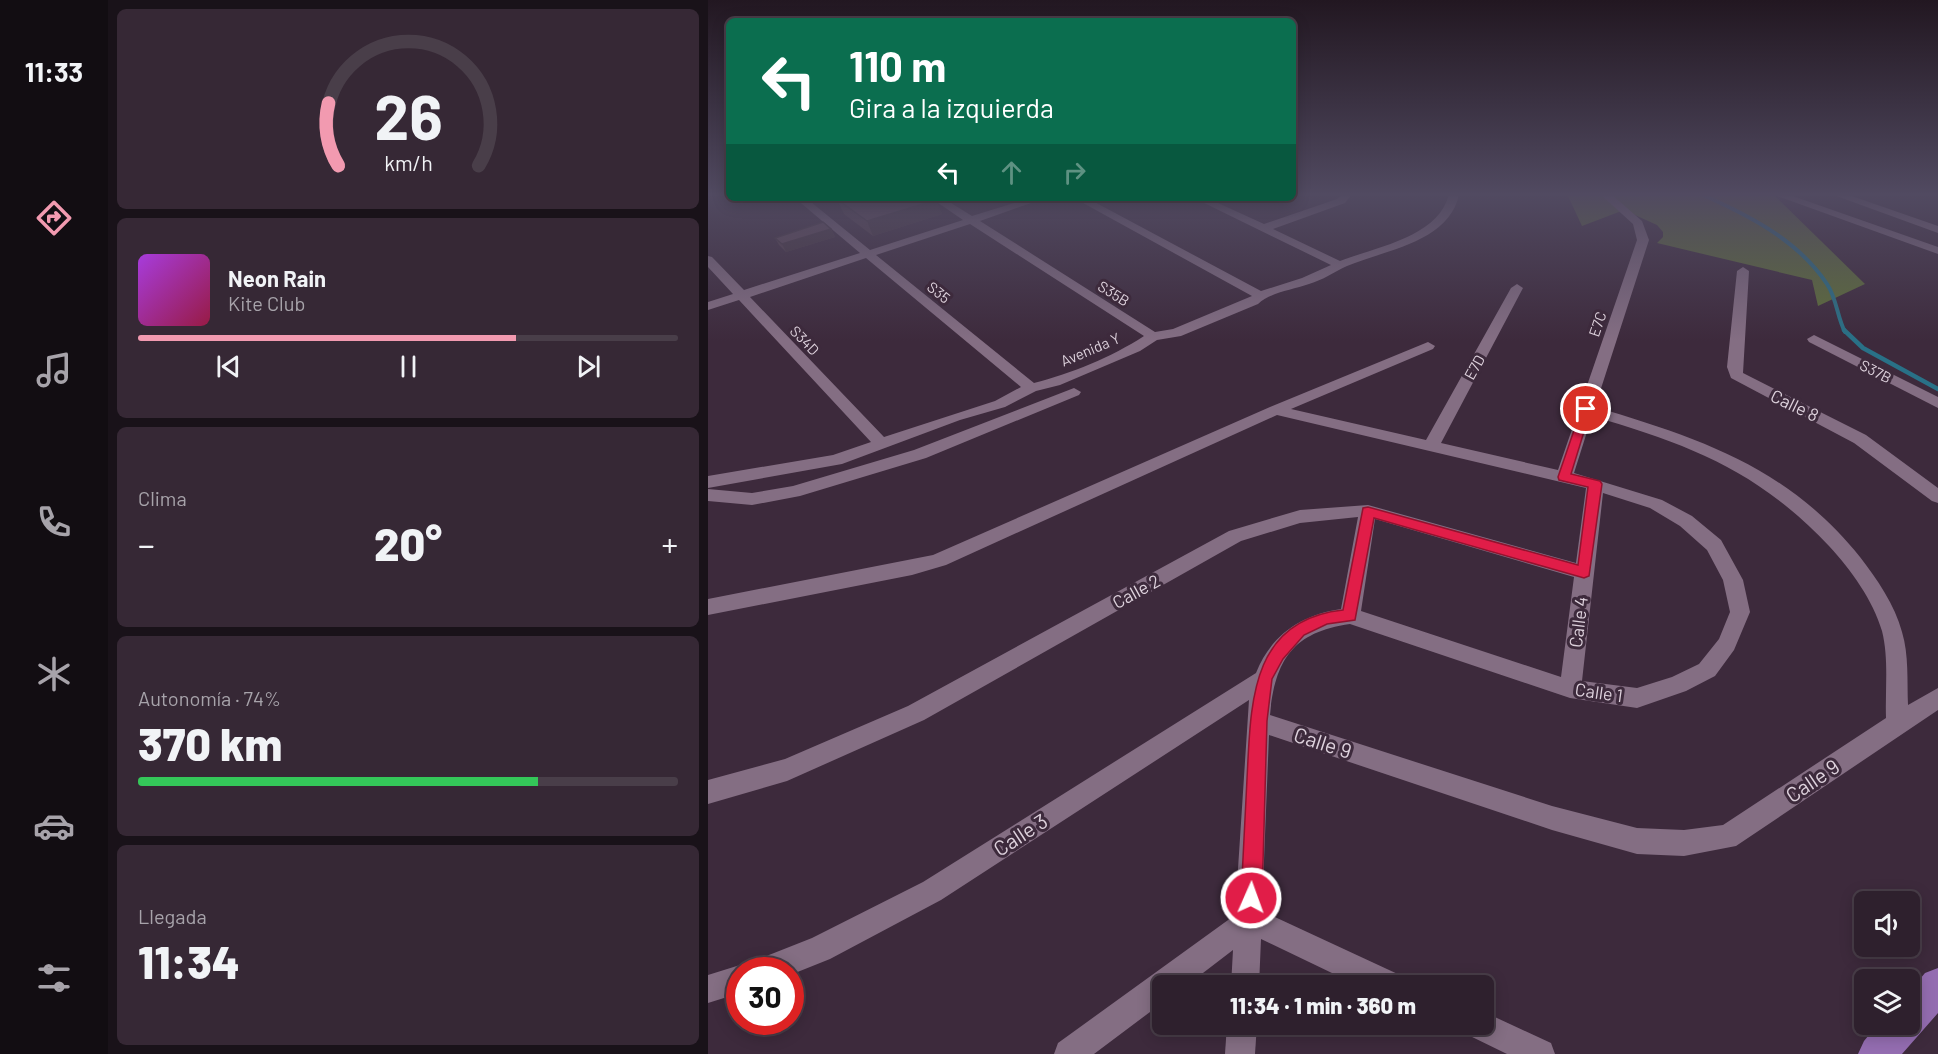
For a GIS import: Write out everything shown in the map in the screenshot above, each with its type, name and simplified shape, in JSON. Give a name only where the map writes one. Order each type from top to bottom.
[{"type":"main road","points":[[1920,1007],[1938,986]]},
{"type":"main road","points":[[1877,1054],[1894,1035]]},
{"type":"street","name":"S35","points":[[853,243],[1031,388]]},
{"type":"street","points":[[708,306],[903,243]]},
{"type":"street","name":"S35B","points":[[1006,243],[1153,336]]},
{"type":"street","points":[[1163,243],[1260,295]]},
{"type":"street","points":[[1295,243],[1340,265]]},
{"type":"street","name":"Avenida Y","points":[[708,482],[836,460],[880,442],[1000,404],[1031,388],[1055,382],[1135,348],[1153,336],[1176,333],[1198,325],[1253,301],[1260,295],[1324,274],[1340,265],[1400,243]]},
{"type":"street","name":"E7C","points":[[1564,477],[1642,243]]},
{"type":"street","points":[[1916,243],[1938,251]]},
{"type":"street","name":"S34D","points":[[708,260],[739,296],[880,442]]},
{"type":"street","name":"Calle 8","points":[[1743,271],[1734,367],[1736,375],[1860,439],[1938,497]]},
{"type":"street","name":"E7D","points":[[1431,446],[1517,288]]},
{"type":"street","name":"S37B","points":[[1814,339],[1938,403]]},
{"type":"street","points":[[708,607],[912,568],[939,560],[1275,410],[1428,346]]},
{"type":"street","points":[[708,495],[752,499],[794,492],[920,454],[1074,392]]},
{"type":"street","points":[[1586,409],[1689,440],[1730,458],[1782,490],[1818,520],[1863,572],[1893,632],[1897,723],[1938,698]]},
{"type":"street","name":"Calle 1","points":[[1246,975],[1251,920],[1258,721],[1264,679],[1277,654],[1298,631],[1324,618],[1350,616],[1570,688],[1637,698],[1678,684],[1707,670],[1727,644],[1740,612],[1733,580],[1714,546],[1686,521],[1656,504],[1595,484],[1275,410]]},
{"type":"street","name":"Calle 4","points":[[1570,688],[1595,484]]},
{"type":"street","points":[[1350,616],[1368,512]]},
{"type":"street","name":"Calle 2","points":[[708,792],[787,771],[916,713],[1235,536],[1263,525],[1314,513],[1368,512],[1584,573]]},
{"type":"street","name":"Calle 3","points":[[799,957],[820,949],[932,891],[1264,679]]},
{"type":"street","name":"Calle 9","points":[[1258,721],[1552,818],[1637,841],[1684,843],[1727,837],[1897,723]]},
{"type":"street","points":[[1070,1054],[1251,920],[1368,975]]},
{"type":"street","points":[[708,989],[726,983]]},
{"type":"street","points":[[1494,1032],[1540,1054]]},
{"type":"street","points":[[1240,1054],[1241,1035]]},
{"type":"green space","points":[[1658,243],[1823,243],[1865,284],[1818,306],[1812,280]]},
{"type":"waterway","points":[[1788,243],[1802,254],[1827,284],[1844,330]]},
{"type":"waterway","points":[[1844,330],[1863,348],[1938,389]]},
{"type":"route","points":[[1251,898],[1258,721],[1264,679],[1277,654],[1298,631],[1324,618],[1350,616],[1368,512],[1584,573],[1595,484],[1564,477],[1586,409]]}]
